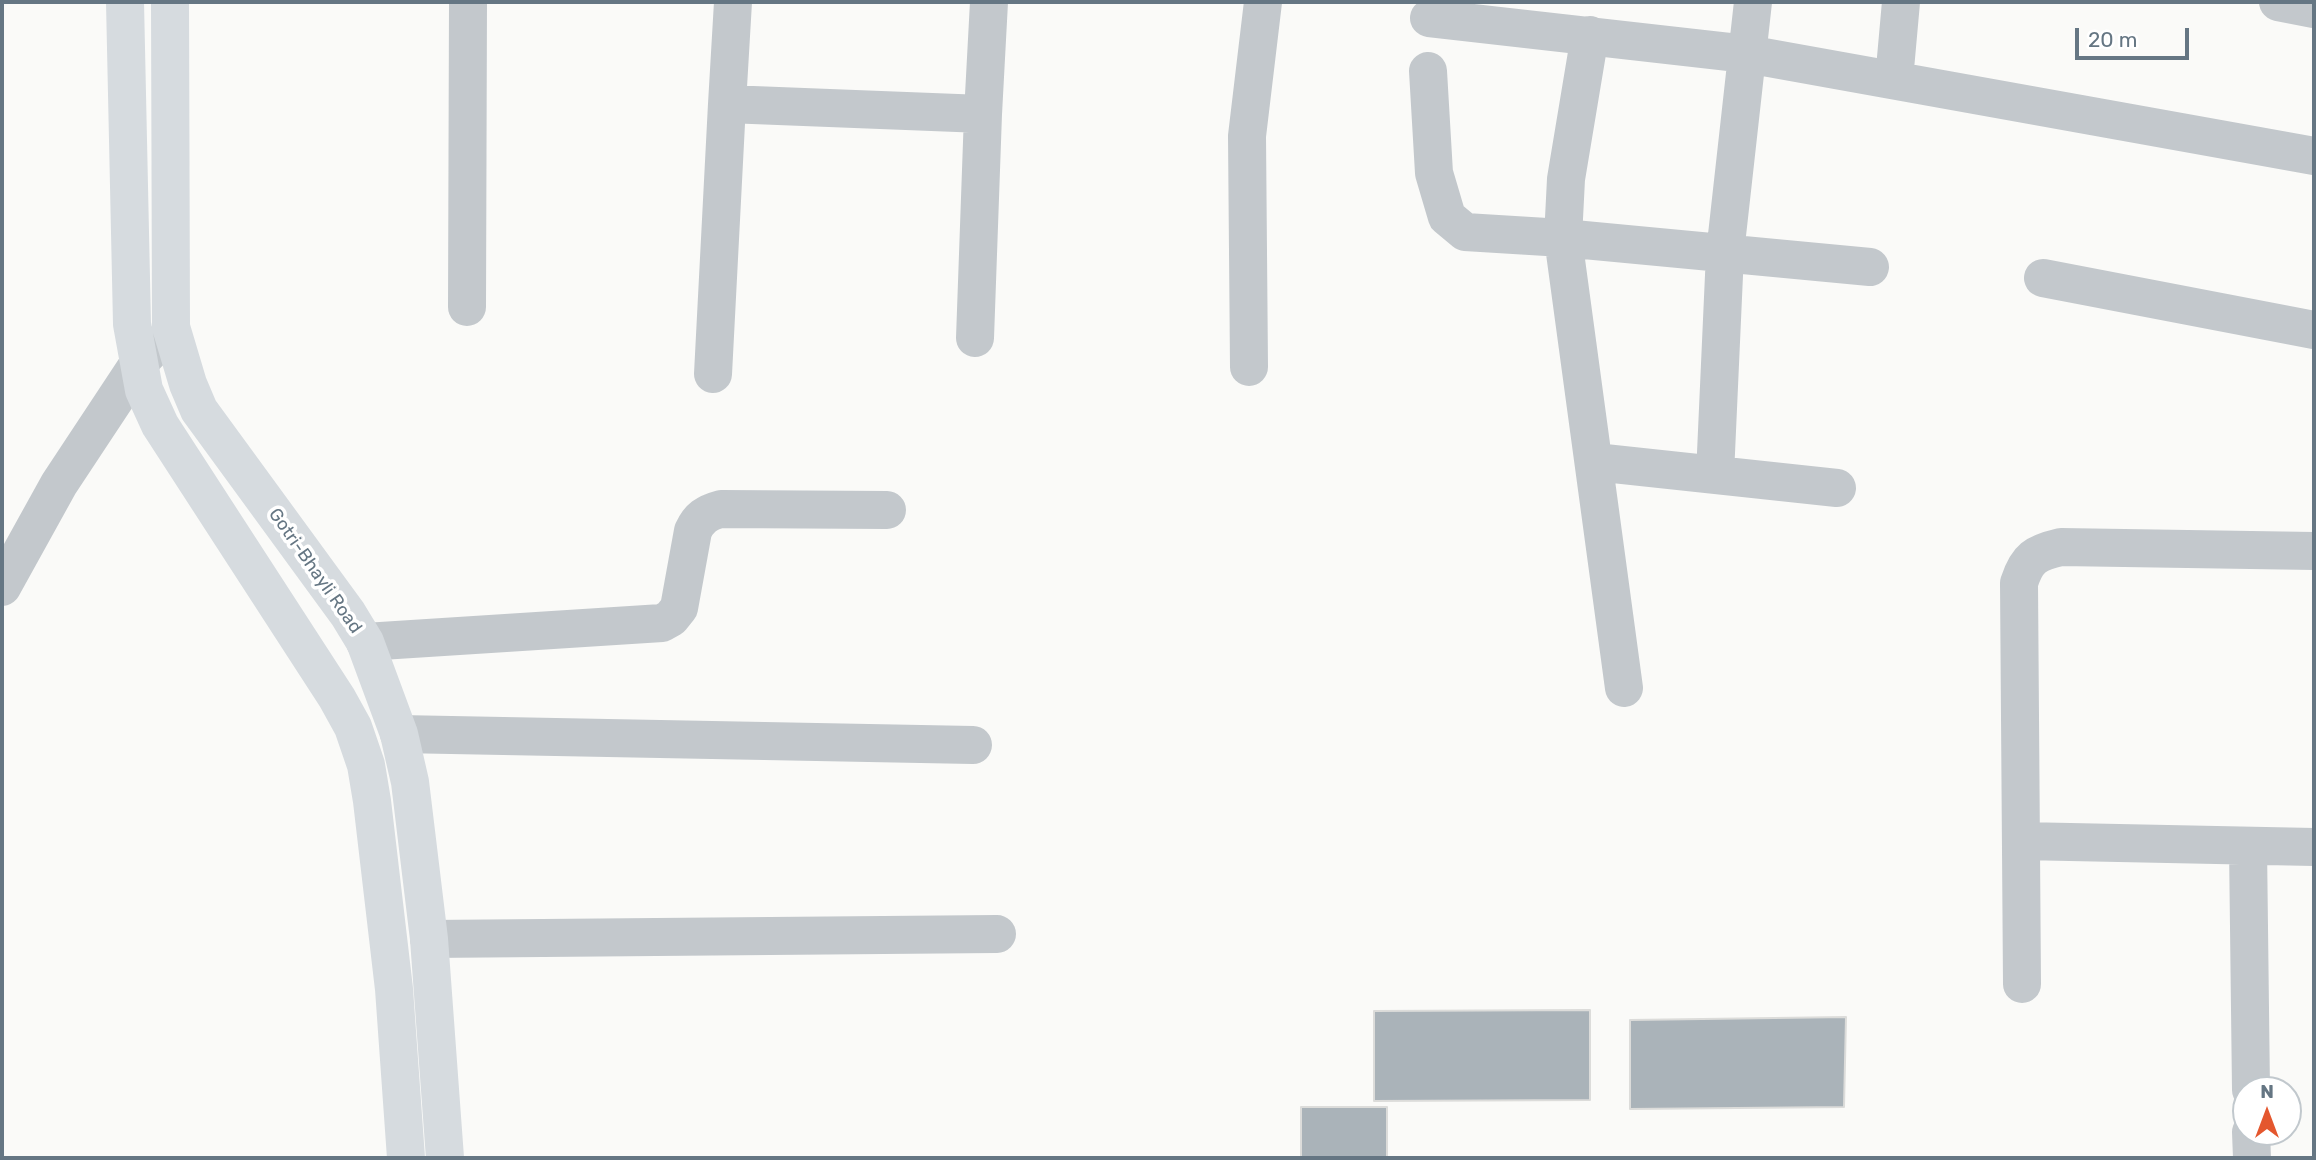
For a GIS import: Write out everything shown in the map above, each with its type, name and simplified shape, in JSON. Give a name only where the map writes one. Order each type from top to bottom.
[{"type":"street","points":[[125,2],[132,324],[144,390],[160,425],[332,689],[353,727],[366,765],[394,989],[406,1158]]},
{"type":"street","name":"Gotri-Bhayli Road","points":[[170,2],[171,327],[188,384],[199,410],[348,614],[365,642],[399,734],[410,782],[429,939],[445,1158]]},
{"type":"street","points":[[467,307],[468,2]]},
{"type":"street","points":[[713,374],[733,2]]},
{"type":"street","points":[[975,338],[989,2]]},
{"type":"street","points":[[1249,367],[1247,136],[1263,2]]},
{"type":"street","points":[[1715,475],[1725,253],[1753,2]]},
{"type":"street","points":[[1894,80],[1901,2]]},
{"type":"street","points":[[2278,2],[2314,9]]},
{"type":"street","points":[[1429,18],[1747,54],[2314,156]]},
{"type":"street","points":[[1590,35],[1566,179],[1563,237],[1624,688]]},
{"type":"street","points":[[1428,71],[1434,173],[1447,217],[1465,232],[1563,237],[1870,267]]},
{"type":"street","points":[[727,104],[983,114]]},
{"type":"street","points":[[2043,278],[2314,330]]},
{"type":"street","points":[[2,587],[59,484],[139,363],[171,327]]},
{"type":"street","points":[[1595,462],[1837,488]]},
{"type":"street","points":[[365,642],[662,623],[671,618],[679,608],[693,531],[698,520],[709,512],[720,509],[887,510]]},
{"type":"street","points":[[2022,984],[2019,583],[2025,565],[2041,552],[2061,547],[2314,551]]},
{"type":"street","points":[[399,734],[973,746]]},
{"type":"street","points":[[2021,841],[2314,847]]},
{"type":"street","points":[[2248,846],[2251,1076]]},
{"type":"street","points":[[429,939],[997,934]]},
{"type":"building","points":[[1590,1010],[1590,1100],[1374,1101],[1374,1011]]},
{"type":"building","points":[[1846,1017],[1844,1107],[1630,1109],[1630,1020]]},
{"type":"building","points":[[1301,1107],[1387,1107],[1387,1158],[1301,1158]]}]
